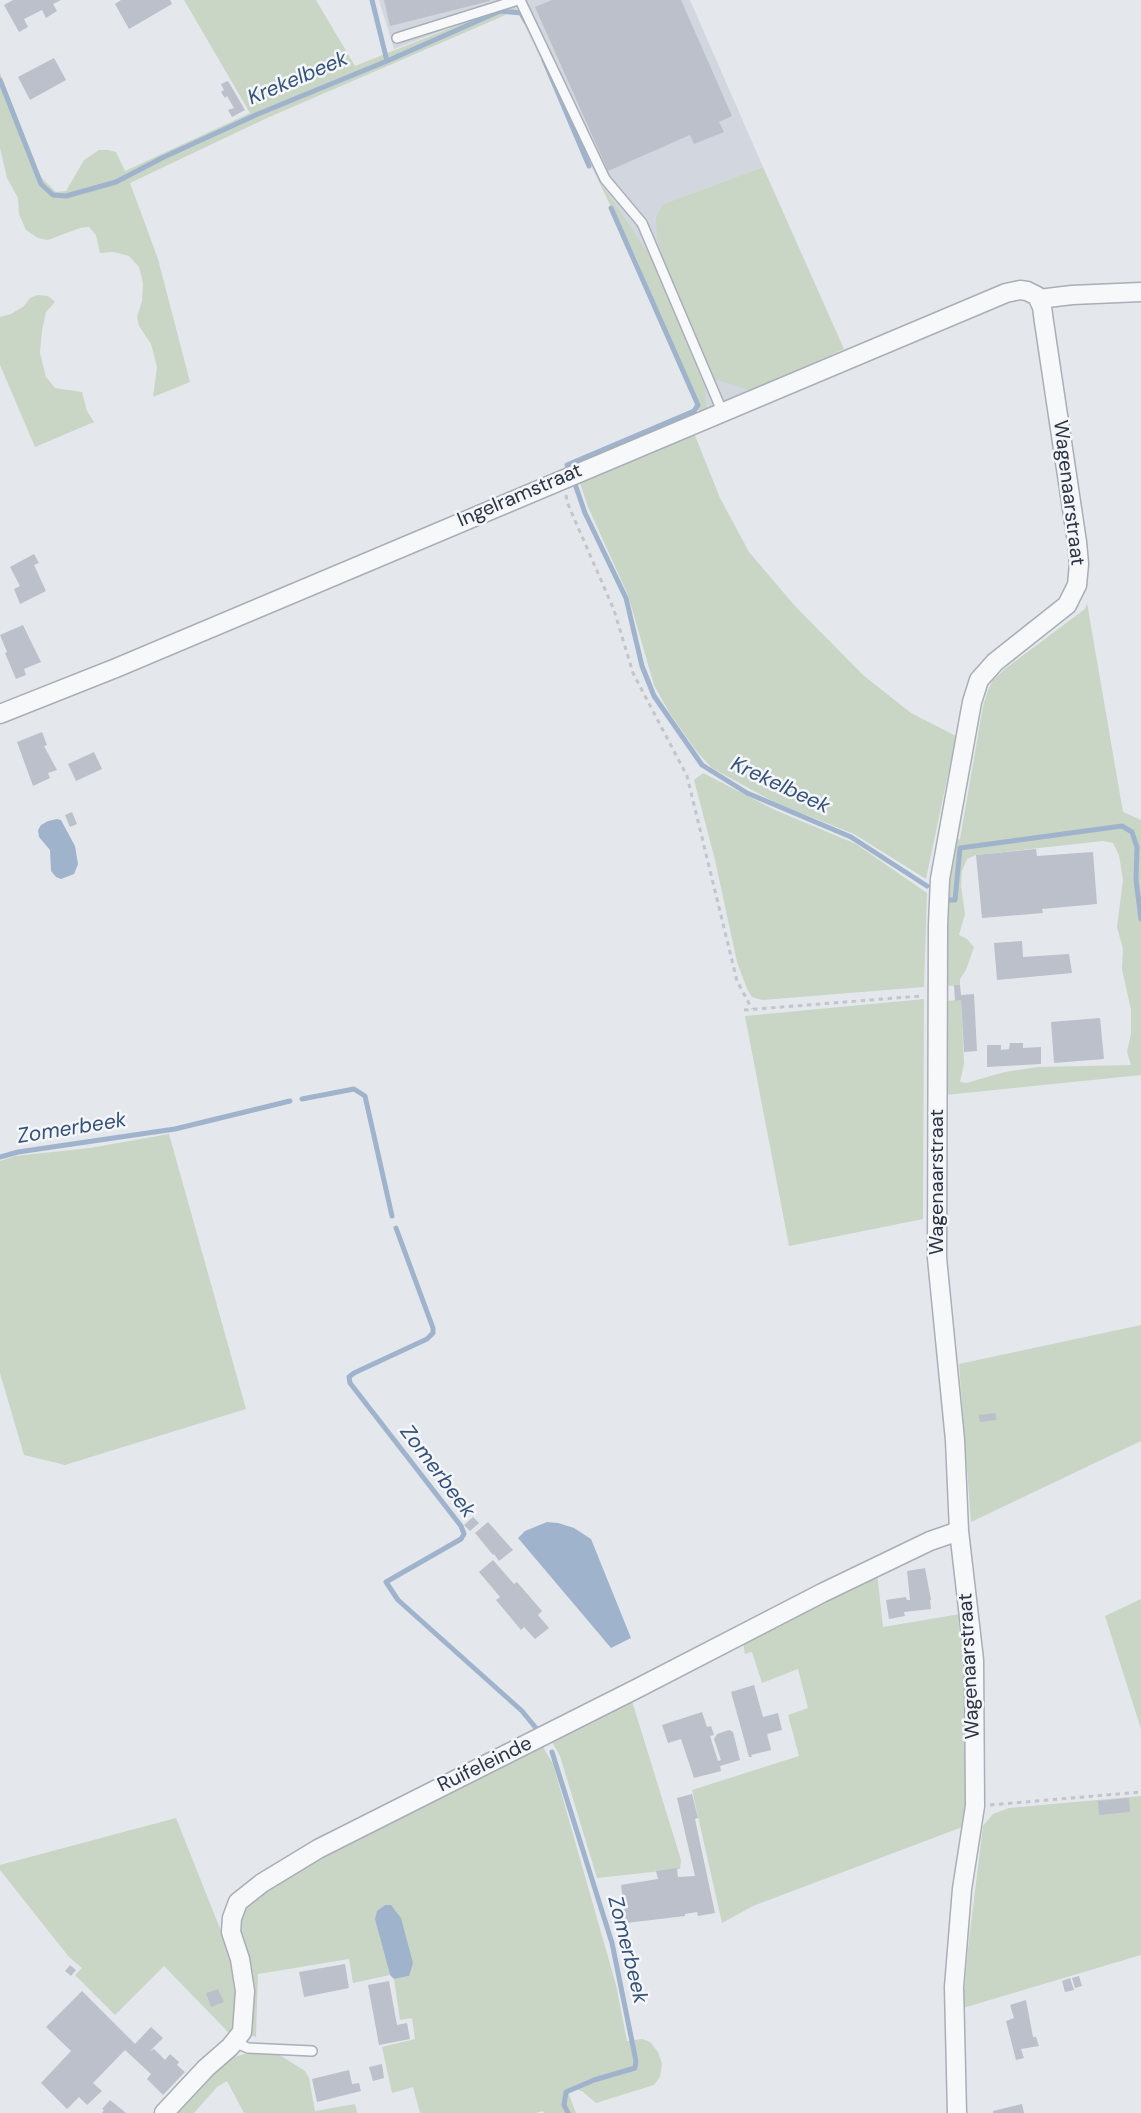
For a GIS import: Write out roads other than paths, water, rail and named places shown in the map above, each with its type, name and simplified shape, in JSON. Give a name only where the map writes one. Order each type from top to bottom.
[{"type":"street","name":"Ingelramstraat","points":[[0,714],[116,668],[1006,293],[1027,291],[1039,299]]},
{"type":"street","points":[[1039,299],[1141,292]]},
{"type":"street","name":"Wagenaarstraat","points":[[957,2113],[954,1976],[962,1889],[975,1806],[974,1660],[959,1531],[955,1440],[937,1258],[940,879],[975,691],[980,680],[995,662],[1067,605],[1077,585],[1079,564],[1077,542],[1039,299]]},
{"type":"street","name":"Ruifeleinde","points":[[164,2113],[242,2032],[245,1991],[240,1959],[231,1932],[232,1918],[238,1902],[262,1883],[328,1844],[557,1730],[822,1593],[930,1541],[959,1531]]},
{"type":"lane","points":[[397,38],[519,0],[605,179],[642,223],[722,411]]},
{"type":"lane","points":[[234,2042],[248,2048],[312,2051]]},
{"type":"water","points":[[57,819],[61,820],[75,846],[78,864],[74,874],[61,879],[51,871],[50,850],[39,837],[38,830],[41,825]]},
{"type":"water","points":[[547,1522],[574,1528],[591,1539],[631,1638],[611,1648],[518,1538],[525,1531]]},
{"type":"water","points":[[385,1905],[391,1905],[401,1918],[413,1963],[409,1976],[394,1979],[390,1975],[375,1919],[377,1911]]},
{"type":"waterway","points":[[372,0],[387,61]]},
{"type":"waterway","name":"Krekelbeek","points":[[0,80],[41,184],[53,195],[66,196],[116,182],[164,157],[258,114],[500,11],[521,13],[526,22]]},
{"type":"waterway","name":"Krekelbeek","points":[[544,60],[589,166]]},
{"type":"waterway","name":"Krekelbeek","points":[[569,470],[567,465],[694,411],[698,405],[611,208]]},
{"type":"waterway","name":"Krekelbeek","points":[[575,484],[585,513],[626,598],[642,666],[654,696],[702,765],[747,793],[851,837],[927,886]]},
{"type":"waterway","name":"Krekelbeek","points":[[947,900],[955,900],[960,848],[1122,826],[1132,832],[1137,847],[1136,880],[1141,919]]},
{"type":"waterway","name":"Zomerbeek","points":[[302,1099],[354,1089],[365,1096],[392,1216]]},
{"type":"waterway","name":"Zomerbeek","points":[[0,1157],[18,1152],[175,1129],[290,1101]]},
{"type":"waterway","name":"Zomerbeek","points":[[396,1228],[433,1333],[427,1339],[354,1373],[349,1377],[350,1383],[461,1526],[464,1534],[461,1539],[386,1582],[398,1600],[522,1711],[540,1733]]},
{"type":"waterway","name":"Zomerbeek","points":[[552,1752],[612,1943],[636,2061],[635,2068],[594,2080],[566,2092],[564,2105],[568,2113]]}]
